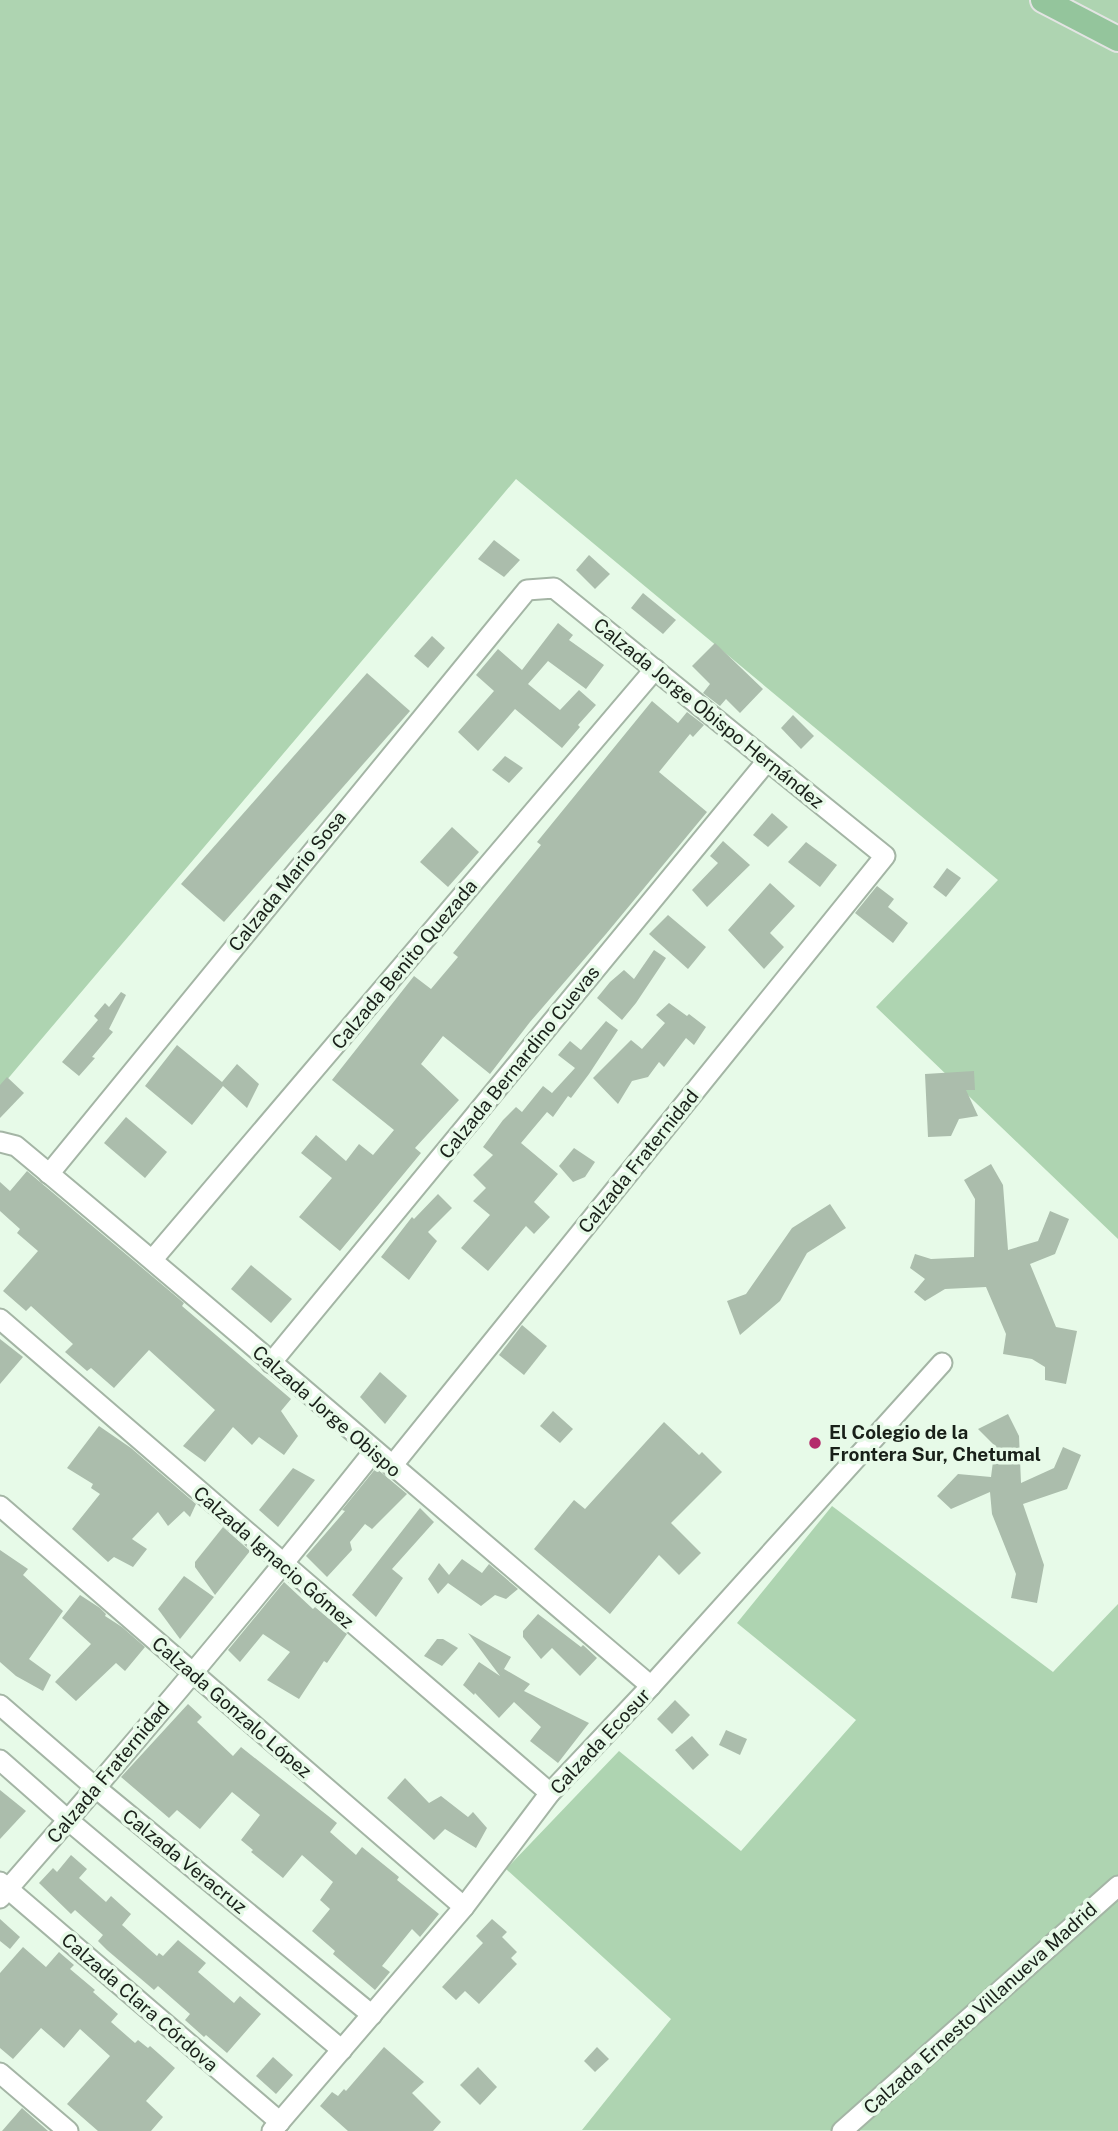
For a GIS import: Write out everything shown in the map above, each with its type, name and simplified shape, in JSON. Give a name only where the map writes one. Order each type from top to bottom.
[{"type":"main road","points":[[1043,0],[1118,39]]},
{"type":"street","name":"Calzada Jorge Obispo Hernández","points":[[527,590],[554,588],[885,856]]},
{"type":"street","name":"Calzada Mario Sosa","points":[[49,1174],[527,590]]},
{"type":"street","name":"Calzada Benito Quezada","points":[[153,1259],[655,669]]},
{"type":"street","name":"Calzada Bernardino Cuevas","points":[[271,1363],[767,761]]},
{"type":"street","name":"Calzada Fraternidad","points":[[392,1466],[885,856]]},
{"type":"street","name":"Calzada Jorge Obispo","points":[[0,1142],[16,1146],[153,1259],[271,1363],[652,1686]]},
{"type":"street","name":"Calzada Ignacio Gómez","points":[[0,1320],[550,1793]]},
{"type":"street","name":"Calzada Ecosur","points":[[276,2126],[464,1907],[550,1793],[652,1686],[942,1363]]},
{"type":"street","name":"Calzada Fraternidad","points":[[3,1890],[96,1788],[283,1565],[374,1451]]},
{"type":"street","name":"Calzada Gonzalo López","points":[[0,1506],[464,1907]]},
{"type":"street","name":"Calzada Veracruz","points":[[0,1704],[96,1788],[372,2015]]},
{"type":"street","points":[[0,1760],[342,2050]]},
{"type":"street","name":"Calzada Ernesto Villanueva Madrid","points":[[842,2131],[1118,1886]]},
{"type":"street","name":"Calzada Clara Córdova","points":[[3,1890],[276,2126]]},
{"type":"street","points":[[0,2073],[68,2131]]},
{"type":"green space","points":[[0,0],[1118,0],[1118,1239],[876,1007],[998,880],[516,479],[0,1088]]},
{"type":"green space","points":[[832,1506],[1053,1672],[1118,1604],[1118,2131],[582,2130],[671,2019],[506,1869],[619,1751],[741,1851],[856,1720],[737,1623]]},
{"type":"building","points":[[494,540],[520,560],[504,577],[478,559]]},
{"type":"building","points":[[589,555],[610,574],[595,589],[576,570]]},
{"type":"building","points":[[643,593],[676,620],[663,634],[631,608]]},
{"type":"building","points":[[558,623],[573,635],[569,640],[604,665],[586,689],[548,661],[528,684],[560,710],[579,690],[596,705],[562,748],[515,709],[478,751],[458,732],[494,691],[476,675],[498,649],[522,670]]},
{"type":"building","points":[[432,636],[445,648],[428,668],[414,656]]},
{"type":"building","points":[[715,643],[763,689],[740,713],[726,699],[720,706],[703,693],[710,684],[692,666]]},
{"type":"building","points":[[367,673],[410,711],[224,922],[181,884]]},
{"type":"building","points":[[652,701],[678,723],[687,712],[704,725],[693,737],[690,734],[659,772],[707,812],[530,1022],[490,1074],[443,1036],[421,1064],[459,1100],[415,1148],[421,1153],[340,1251],[299,1217],[332,1178],[301,1153],[316,1135],[346,1161],[359,1144],[373,1155],[394,1130],[332,1080],[414,976],[431,989],[458,957],[453,953],[541,845],[537,842]]},
{"type":"building","points":[[793,715],[814,736],[801,749],[781,728]]},
{"type":"building","points":[[505,756],[523,768],[509,783],[492,770]]},
{"type":"building","points":[[772,813],[788,827],[768,847],[753,835]]},
{"type":"building","points":[[452,827],[479,852],[448,887],[420,862]]},
{"type":"building","points":[[723,841],[750,865],[707,907],[692,890],[718,863],[710,856]]},
{"type":"building","points":[[806,842],[837,865],[820,887],[788,862]]},
{"type":"building","points":[[947,868],[961,878],[946,897],[933,887]]},
{"type":"building","points":[[770,883],[795,906],[770,933],[784,947],[764,969],[728,930]]},
{"type":"building","points":[[877,886],[894,899],[888,907],[908,923],[893,943],[855,913]]},
{"type":"building","points":[[668,915],[706,947],[688,969],[649,934]]},
{"type":"building","points":[[654,950],[666,958],[622,1020],[597,998],[624,970],[634,979]]},
{"type":"building","points":[[121,992],[126,995],[109,1029],[113,1032],[79,1076],[62,1062],[98,1020],[94,1016],[105,1003],[109,1007]]},
{"type":"building","points":[[669,1003],[706,1027],[694,1045],[686,1038],[664,1067],[659,1062],[648,1077],[632,1081],[618,1104],[593,1078],[631,1040],[642,1049],[665,1023],[656,1015]]},
{"type":"building","points":[[606,1021],[618,1030],[589,1074],[553,1117],[547,1112],[521,1143],[558,1174],[534,1202],[550,1217],[534,1234],[526,1226],[488,1271],[461,1248],[490,1215],[473,1201],[486,1188],[473,1175],[493,1155],[483,1147],[516,1107],[522,1112],[543,1086],[552,1093],[575,1068],[558,1055],[570,1041],[581,1050]]},
{"type":"building","points":[[177,1045],[222,1082],[237,1064],[259,1084],[247,1108],[223,1086],[192,1125],[145,1086]]},
{"type":"building","points":[[974,1071],[975,1090],[966,1090],[978,1116],[959,1119],[951,1136],[928,1137],[925,1074]]},
{"type":"building","points":[[7,1077],[24,1093],[0,1118],[0,1085]]},
{"type":"building","points":[[126,1117],[167,1152],[145,1178],[104,1143]]},
{"type":"building","points":[[574,1148],[595,1162],[585,1177],[573,1182],[559,1166]]},
{"type":"building","points":[[991,1164],[1003,1185],[1008,1250],[1038,1241],[1050,1211],[1069,1219],[1055,1254],[1030,1264],[1056,1327],[1077,1331],[1066,1384],[1045,1380],[1045,1367],[1032,1359],[1003,1354],[1006,1334],[986,1287],[945,1289],[925,1301],[914,1292],[925,1279],[910,1268],[915,1254],[931,1259],[974,1257],[975,1199],[964,1180]]},
{"type":"building","points":[[27,1171],[184,1303],[182,1306],[291,1399],[281,1411],[298,1436],[284,1455],[259,1437],[252,1445],[233,1427],[205,1462],[183,1446],[215,1410],[149,1350],[114,1388],[91,1368],[87,1371],[65,1352],[73,1344],[31,1306],[26,1311],[3,1291],[38,1251],[17,1233],[20,1229],[0,1211],[0,1182],[10,1191]]},
{"type":"building","points":[[438,1194],[452,1208],[428,1232],[437,1241],[409,1280],[381,1257],[412,1217],[414,1219]]},
{"type":"building","points":[[830,1204],[846,1228],[807,1253],[780,1301],[740,1335],[727,1301],[746,1294],[792,1228]]},
{"type":"building","points":[[251,1265],[292,1299],[271,1323],[231,1289]]},
{"type":"building","points":[[522,1325],[547,1346],[524,1375],[499,1355]]},
{"type":"building","points":[[0,1339],[23,1357],[0,1384]]},
{"type":"building","points":[[380,1372],[407,1396],[385,1424],[360,1397]]},
{"type":"building","points":[[553,1411],[573,1429],[560,1443],[540,1426]]},
{"type":"building","points":[[1008,1414],[1019,1436],[1021,1483],[1054,1468],[1063,1447],[1081,1455],[1067,1489],[1023,1504],[1044,1565],[1037,1603],[1011,1598],[1016,1574],[992,1514],[990,1492],[951,1509],[937,1496],[958,1474],[991,1477],[995,1446],[978,1429]]},
{"type":"building","points":[[664,1422],[699,1455],[702,1452],[722,1472],[671,1523],[701,1553],[679,1575],[659,1555],[610,1614],[534,1549],[574,1500],[585,1509]]},
{"type":"building","points":[[99,1426],[131,1448],[196,1504],[190,1517],[184,1511],[168,1526],[158,1512],[132,1539],[147,1549],[133,1567],[114,1557],[108,1562],[72,1529],[100,1494],[91,1488],[93,1484],[67,1468]]},
{"type":"building","points":[[293,1468],[315,1480],[278,1527],[259,1510]]},
{"type":"building","points":[[376,1468],[407,1494],[372,1529],[365,1524],[350,1542],[352,1550],[327,1577],[306,1556],[345,1511],[342,1510]]},
{"type":"building","points":[[420,1508],[434,1522],[392,1569],[403,1578],[376,1617],[352,1595]]},
{"type":"building","points":[[223,1527],[250,1551],[215,1595],[195,1567],[195,1562]]},
{"type":"building","points":[[0,1550],[28,1569],[23,1575],[63,1611],[29,1659],[51,1675],[43,1691],[16,1676],[0,1662]]},
{"type":"building","points":[[462,1559],[482,1573],[489,1564],[518,1589],[506,1599],[495,1595],[481,1606],[448,1583],[438,1594],[428,1579],[439,1563],[449,1575]]},
{"type":"building","points":[[184,1576],[214,1597],[180,1639],[158,1609]]},
{"type":"building","points":[[284,1582],[313,1609],[315,1607],[347,1634],[327,1663],[324,1661],[299,1699],[267,1680],[290,1652],[263,1634],[240,1662],[228,1650]]},
{"type":"building","points":[[80,1595],[100,1608],[105,1616],[145,1647],[125,1671],[116,1663],[76,1701],[55,1682],[91,1644],[62,1618]]},
{"type":"building","points":[[538,1614],[597,1658],[580,1676],[552,1648],[541,1659],[523,1637],[523,1631]]},
{"type":"building","points":[[468,1633],[511,1657],[504,1669],[530,1684],[524,1691],[589,1723],[558,1763],[530,1741],[541,1727],[514,1702],[499,1718],[475,1693],[474,1695],[463,1685],[479,1662],[500,1676]]},
{"type":"building","points":[[437,1639],[443,1639],[458,1648],[442,1666],[424,1656]]},
{"type":"building","points":[[675,1700],[690,1715],[672,1734],[657,1719]]},
{"type":"building","points":[[188,1704],[202,1717],[197,1722],[233,1756],[241,1747],[337,1823],[330,1832],[356,1855],[362,1847],[439,1914],[420,1937],[412,1929],[382,1966],[390,1972],[375,1990],[333,1954],[335,1951],[312,1931],[330,1909],[320,1900],[333,1882],[302,1855],[283,1878],[251,1852],[253,1850],[241,1840],[260,1815],[232,1792],[200,1829],[177,1810],[169,1818],[121,1777]]},
{"type":"building","points":[[726,1730],[747,1739],[740,1755],[719,1745]]},
{"type":"building","points":[[692,1736],[709,1755],[693,1770],[675,1750]]},
{"type":"building","points":[[405,1778],[429,1803],[441,1796],[468,1817],[473,1812],[487,1828],[476,1848],[445,1829],[434,1840],[387,1798]]},
{"type":"building","points":[[0,1790],[26,1811],[0,1839]]},
{"type":"building","points":[[71,1855],[87,1869],[79,1878],[106,1902],[111,1896],[131,1914],[122,1925],[157,1956],[159,1953],[163,1956],[178,1940],[206,1963],[198,1972],[234,2003],[240,1996],[261,2014],[227,2053],[185,2020],[190,2014],[158,1986],[154,1990],[107,1950],[98,1941],[103,1935],[75,1910],[71,1914],[39,1883],[53,1868],[57,1872]]},
{"type":"building","points":[[0,1919],[20,1937],[10,1949],[0,1941]]},
{"type":"building","points":[[492,1919],[507,1932],[502,1937],[517,1952],[511,1958],[517,1964],[479,2004],[465,1991],[456,2000],[442,1987],[483,1943],[476,1936]]},
{"type":"building","points":[[23,1947],[46,1967],[59,1952],[74,1965],[70,1969],[118,2014],[111,2022],[135,2043],[138,2040],[148,2048],[150,2046],[175,2068],[146,2101],[163,2117],[151,2131],[98,2131],[67,2104],[110,2056],[80,2029],[64,2048],[41,2028],[13,2059],[0,2048],[0,1973]]},
{"type":"building","points":[[384,2047],[424,2082],[412,2093],[441,2122],[433,2131],[348,2131],[320,2106],[332,2092],[338,2096],[344,2089],[346,2091]]},
{"type":"building","points":[[597,2047],[609,2059],[595,2072],[584,2061]]},
{"type":"building","points":[[273,2057],[293,2075],[276,2094],[256,2076]]},
{"type":"building","points":[[478,2067],[497,2087],[480,2105],[460,2085]]},
{"type":"building","points":[[22,2108],[48,2131],[2,2131]]},
{"type":"place","name":"El Colegio de la Frontera Sur, Chetumal","points":[[815,1443]]}]
